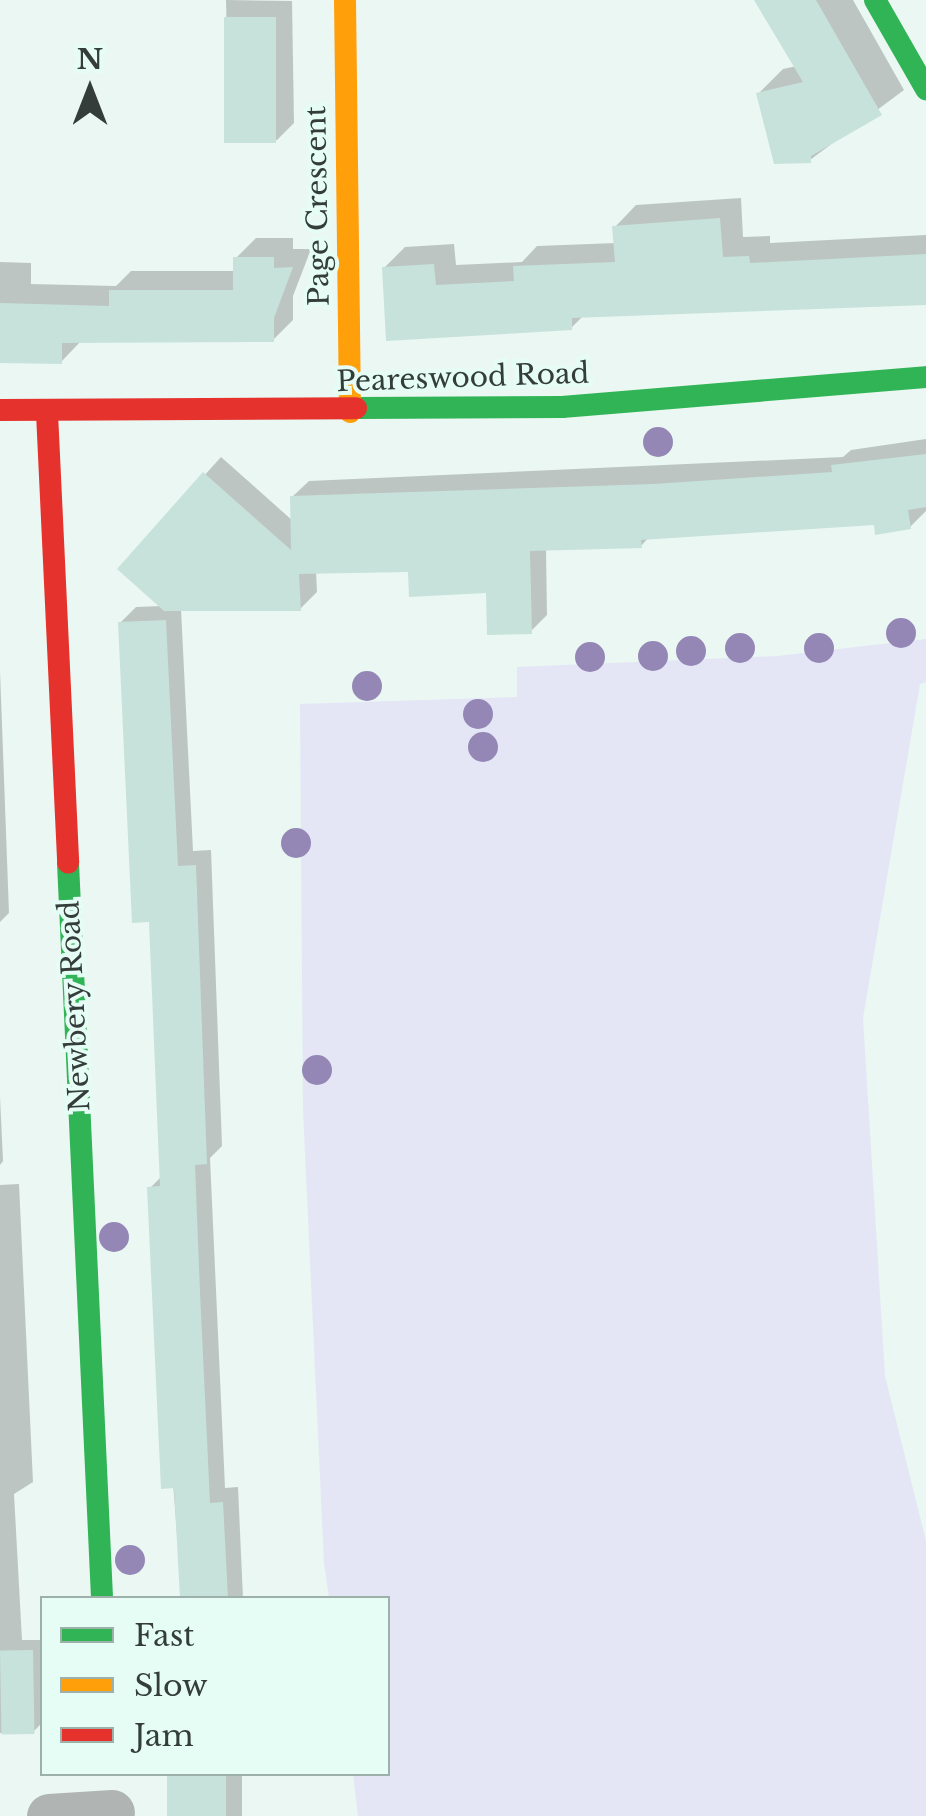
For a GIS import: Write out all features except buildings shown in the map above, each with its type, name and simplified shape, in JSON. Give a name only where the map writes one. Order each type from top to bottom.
[{"type":"street","name":"Page Crescent","points":[[346,0],[350,412]]},
{"type":"street","points":[[875,0],[926,89]]},
{"type":"street","name":"Peareswood Road","points":[[0,410],[350,412],[562,407],[926,377]]},
{"type":"street","name":"Newbery Road","points":[[48,413],[102,1596]]},
{"type":"street","points":[[50,1816],[111,1800]]},
{"type":"shaded area","points":[[926,639],[926,682],[920,684],[863,1018],[885,1376],[926,1541],[926,1816],[358,1816],[353,1776],[390,1776],[390,1596],[329,1596],[324,1563],[303,1110],[300,704],[517,697],[517,667],[777,656]]},
{"type":"traffic: fast","points":[[875,0],[926,89]]},
{"type":"traffic: fast","points":[[356,408],[562,407],[926,377]]},
{"type":"traffic: fast","points":[[68,863],[102,1596]]},
{"type":"traffic: slow","points":[[345,0],[350,412]]},
{"type":"traffic: jam","points":[[0,410],[356,408]]},
{"type":"traffic: jam","points":[[47,413],[68,863]]}]
